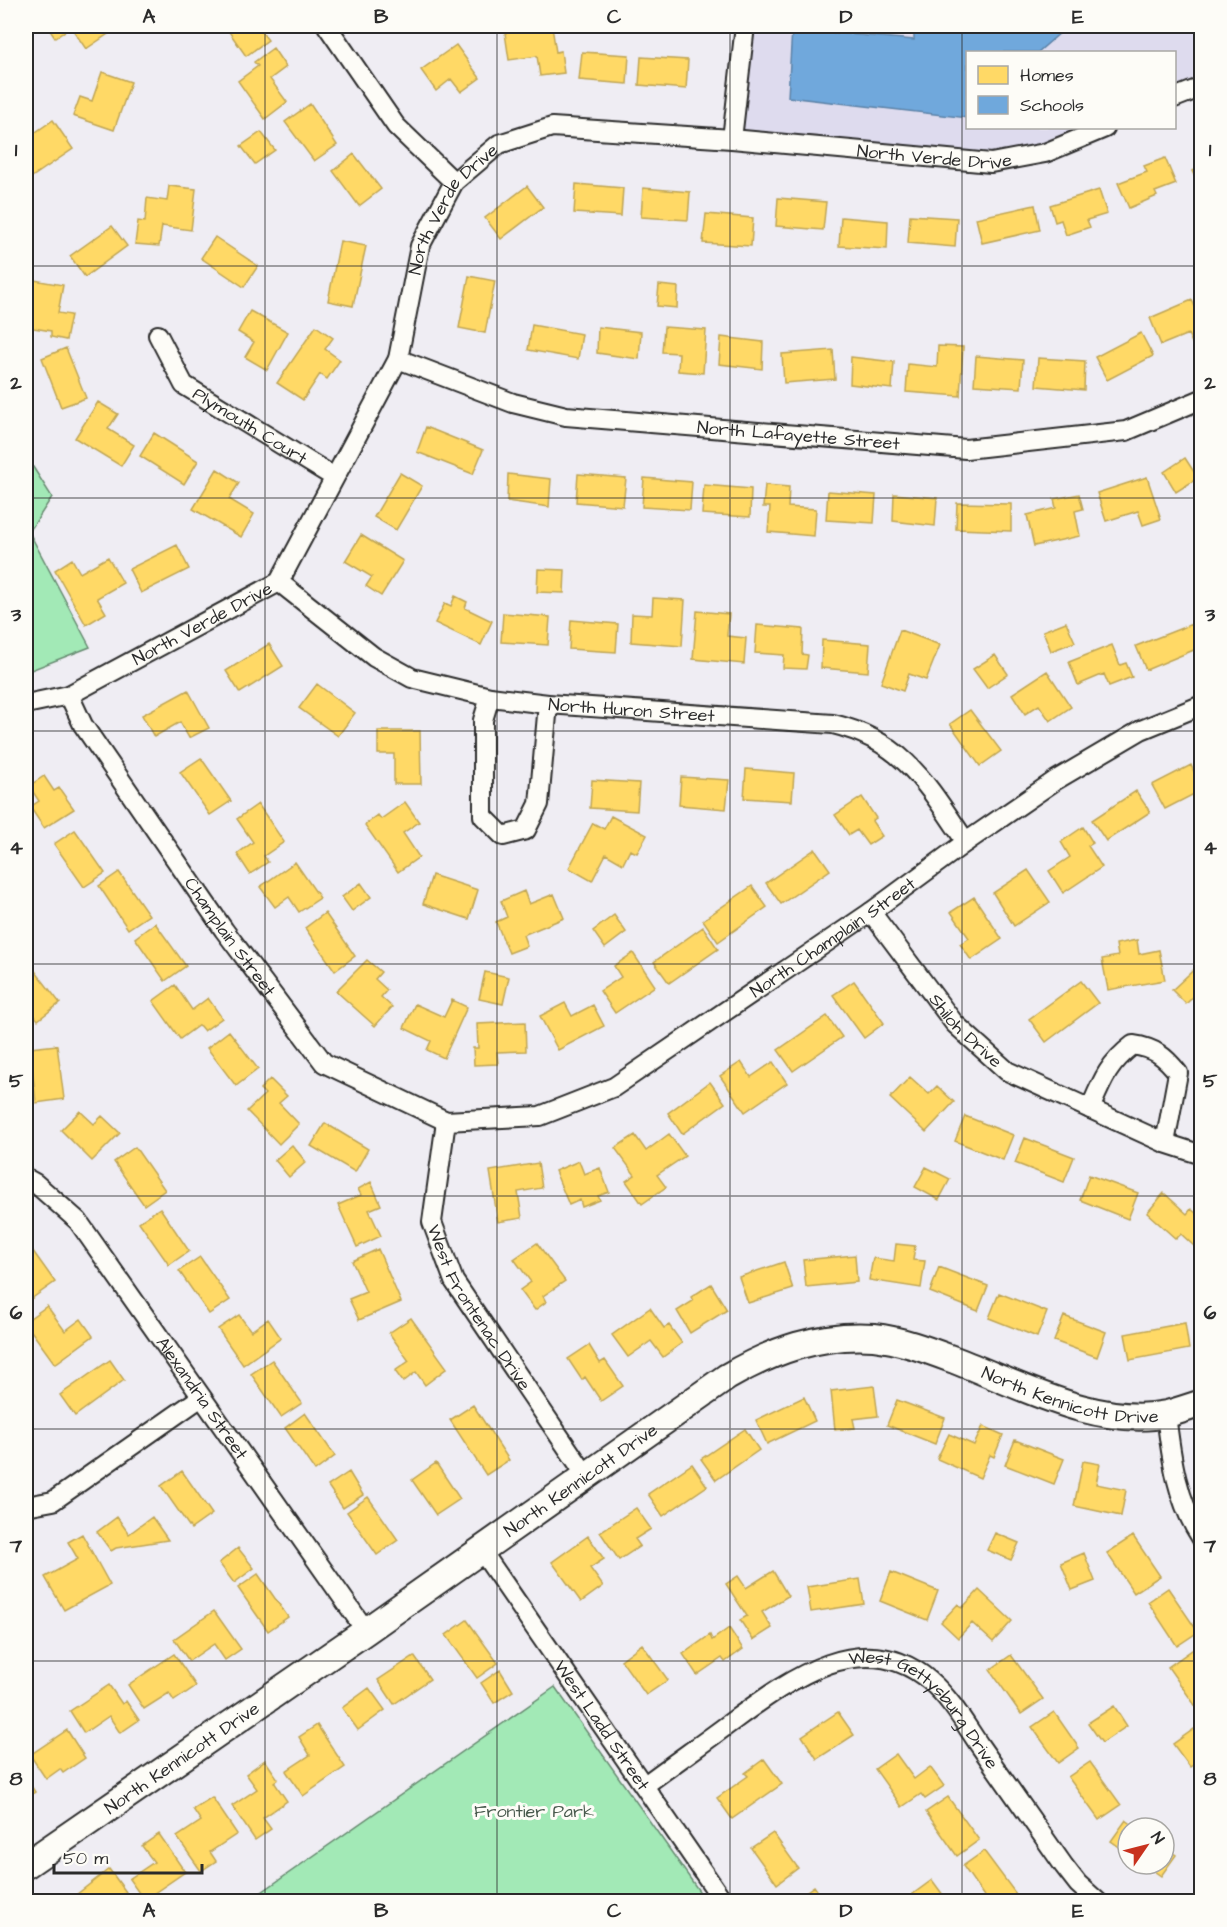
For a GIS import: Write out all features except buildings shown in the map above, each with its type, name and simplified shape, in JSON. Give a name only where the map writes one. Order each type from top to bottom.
[{"type":"street","points":[[327,26],[396,126],[454,182]]},
{"type":"street","points":[[732,139],[745,26]]},
{"type":"street","points":[[1176,97],[1202,87]]},
{"type":"street","name":"North Verde Drive","points":[[26,704],[69,695],[279,582],[398,359],[420,246],[454,182],[499,144],[552,127],[732,139],[991,163],[1045,153],[1103,129]]},
{"type":"street","name":"Plymouth Court","points":[[158,335],[184,385],[334,477]]},
{"type":"street","name":"North Lafayette Street","points":[[398,359],[513,404],[566,416],[966,449],[1126,431],[1202,399]]},
{"type":"street","name":"North Huron Street","points":[[279,582],[374,657],[412,678],[490,697],[548,704],[833,724],[854,729],[877,739],[905,759],[919,773],[966,842]]},
{"type":"street","name":"Champlain Street","points":[[69,695],[83,725],[224,930],[324,1063],[446,1121]]},
{"type":"street","points":[[490,697],[483,720],[483,816],[503,836],[526,830],[539,804],[548,704]]},
{"type":"street","name":"North Champlain Street","points":[[446,1121],[540,1116],[614,1087],[872,912],[966,842],[1090,759],[1141,730],[1202,705]]},
{"type":"street","name":"Shiloh Drive","points":[[872,912],[954,1023],[1007,1071],[1165,1143],[1202,1155]]},
{"type":"street","points":[[1090,1109],[1109,1065],[1132,1045],[1150,1047],[1166,1058],[1178,1073],[1165,1143]]},
{"type":"street","name":"West Frontenac Drive","points":[[446,1121],[432,1222],[454,1281],[585,1474]]},
{"type":"street","name":"Alexandria Street","points":[[26,1178],[35,1182],[78,1221],[200,1398],[366,1631]]},
{"type":"street","name":"North Kennicott Drive","points":[[26,1865],[366,1631],[585,1474],[754,1361],[777,1351],[825,1339],[874,1337],[899,1342],[1101,1413],[1166,1414],[1202,1403]]},
{"type":"street","points":[[26,1506],[53,1501],[200,1398]]},
{"type":"street","points":[[1166,1414],[1171,1454],[1187,1517],[1202,1539]]},
{"type":"street","name":"West Ladd Street","points":[[481,1550],[724,1902]]},
{"type":"street","name":"West Gettysburg Drive","points":[[645,1785],[801,1675],[824,1664],[844,1659],[871,1658],[894,1661],[916,1670],[944,1694],[1064,1866],[1078,1884],[1098,1902]]},
{"type":"shaded area","points":[[745,26],[1201,26],[1201,87],[1176,98],[1176,51],[966,51],[966,129],[1102,129],[991,163],[732,139]]},
{"type":"green space","points":[[26,456],[52,497],[29,532],[90,647],[26,672]]},
{"type":"green space","name":"Frontier Park","points":[[555,1687],[706,1901],[249,1901]]}]
